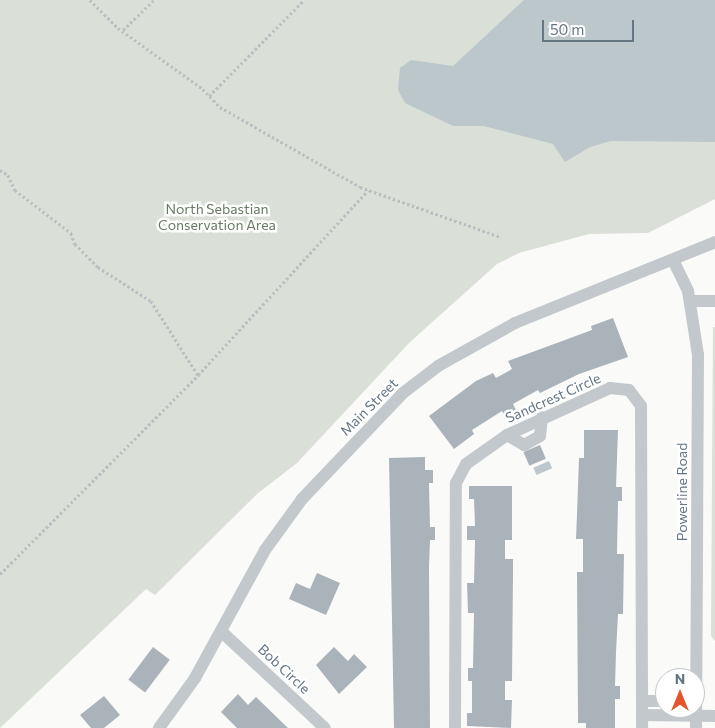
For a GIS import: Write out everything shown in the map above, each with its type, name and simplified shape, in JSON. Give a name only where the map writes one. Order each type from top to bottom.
[{"type":"street","name":"Main Street","points":[[159,728],[223,633],[265,550],[302,498],[403,393],[438,366],[508,326],[715,242]]},
{"type":"street","name":"Powerline Road","points":[[674,260],[691,301],[698,355],[696,668]]},
{"type":"street","points":[[691,301],[715,301]]},
{"type":"street","name":"Sandcrest Circle","points":[[455,728],[456,483],[466,464],[507,435],[542,417],[610,388],[629,390],[641,406],[642,722],[696,722],[715,716]]},
{"type":"street","name":"Bob Circle","points":[[223,633],[325,728]]},
{"type":"street","points":[[642,701],[655,701]]},
{"type":"path","points":[[90,0],[123,31],[209,96],[220,107],[368,190],[501,238]]},
{"type":"path","points":[[123,31],[154,0]]},
{"type":"path","points":[[209,96],[304,0]]},
{"type":"path","points":[[0,170],[8,175],[14,190],[71,233],[75,244],[98,267],[151,300],[198,375]]},
{"type":"path","points":[[0,574],[198,375],[368,190]]},
{"type":"green space","name":"North Sebastian Conservation Area","points":[[0,0],[715,0],[715,199],[648,233],[589,234],[519,253],[497,264],[409,343],[297,463],[257,494],[155,595],[146,589],[0,728]]},
{"type":"green space","points":[[713,327],[715,327],[715,641],[711,636]]},
{"type":"shaded area","points":[[524,0],[715,0],[715,142],[611,141],[590,147],[565,162],[553,144],[484,126],[453,126],[405,103],[398,90],[400,68],[411,60],[453,66]]},
{"type":"shaded area","points":[[549,461],[552,468],[536,475],[533,468]]},
{"type":"building","points":[[613,318],[628,357],[579,374],[540,393],[538,390],[513,404],[517,412],[506,418],[502,411],[472,430],[474,434],[454,449],[429,416],[476,381],[493,373],[496,378],[512,369],[508,361],[592,330],[591,326]]},
{"type":"building","points":[[584,430],[618,430],[616,487],[622,487],[622,501],[618,501],[617,554],[624,554],[623,614],[618,614],[615,686],[620,686],[620,699],[615,699],[615,728],[586,728],[586,723],[578,723],[577,572],[583,572],[583,539],[576,539],[579,458],[584,458]]},
{"type":"building","points":[[540,445],[546,459],[529,466],[523,452]]},
{"type":"building","points":[[425,457],[425,470],[433,470],[433,483],[429,483],[430,527],[435,527],[435,540],[430,540],[429,567],[430,728],[394,728],[389,458]]},
{"type":"building","points":[[469,486],[512,486],[512,540],[505,540],[505,559],[513,559],[512,681],[505,681],[505,700],[512,700],[511,728],[467,726],[467,713],[472,713],[472,681],[468,681],[468,668],[473,668],[474,613],[468,613],[467,583],[474,583],[475,540],[467,540],[467,526],[475,526],[474,499],[469,499]]},
{"type":"building","points":[[317,573],[340,583],[326,615],[289,599],[296,583],[310,589]]},
{"type":"building","points":[[153,647],[170,660],[145,692],[128,680]]},
{"type":"building","points":[[334,647],[348,661],[354,654],[367,667],[339,694],[316,665]]},
{"type":"building","points":[[238,694],[248,705],[256,697],[288,728],[237,728],[221,712]]},
{"type":"building","points":[[104,696],[120,715],[104,728],[91,728],[80,715]]}]
